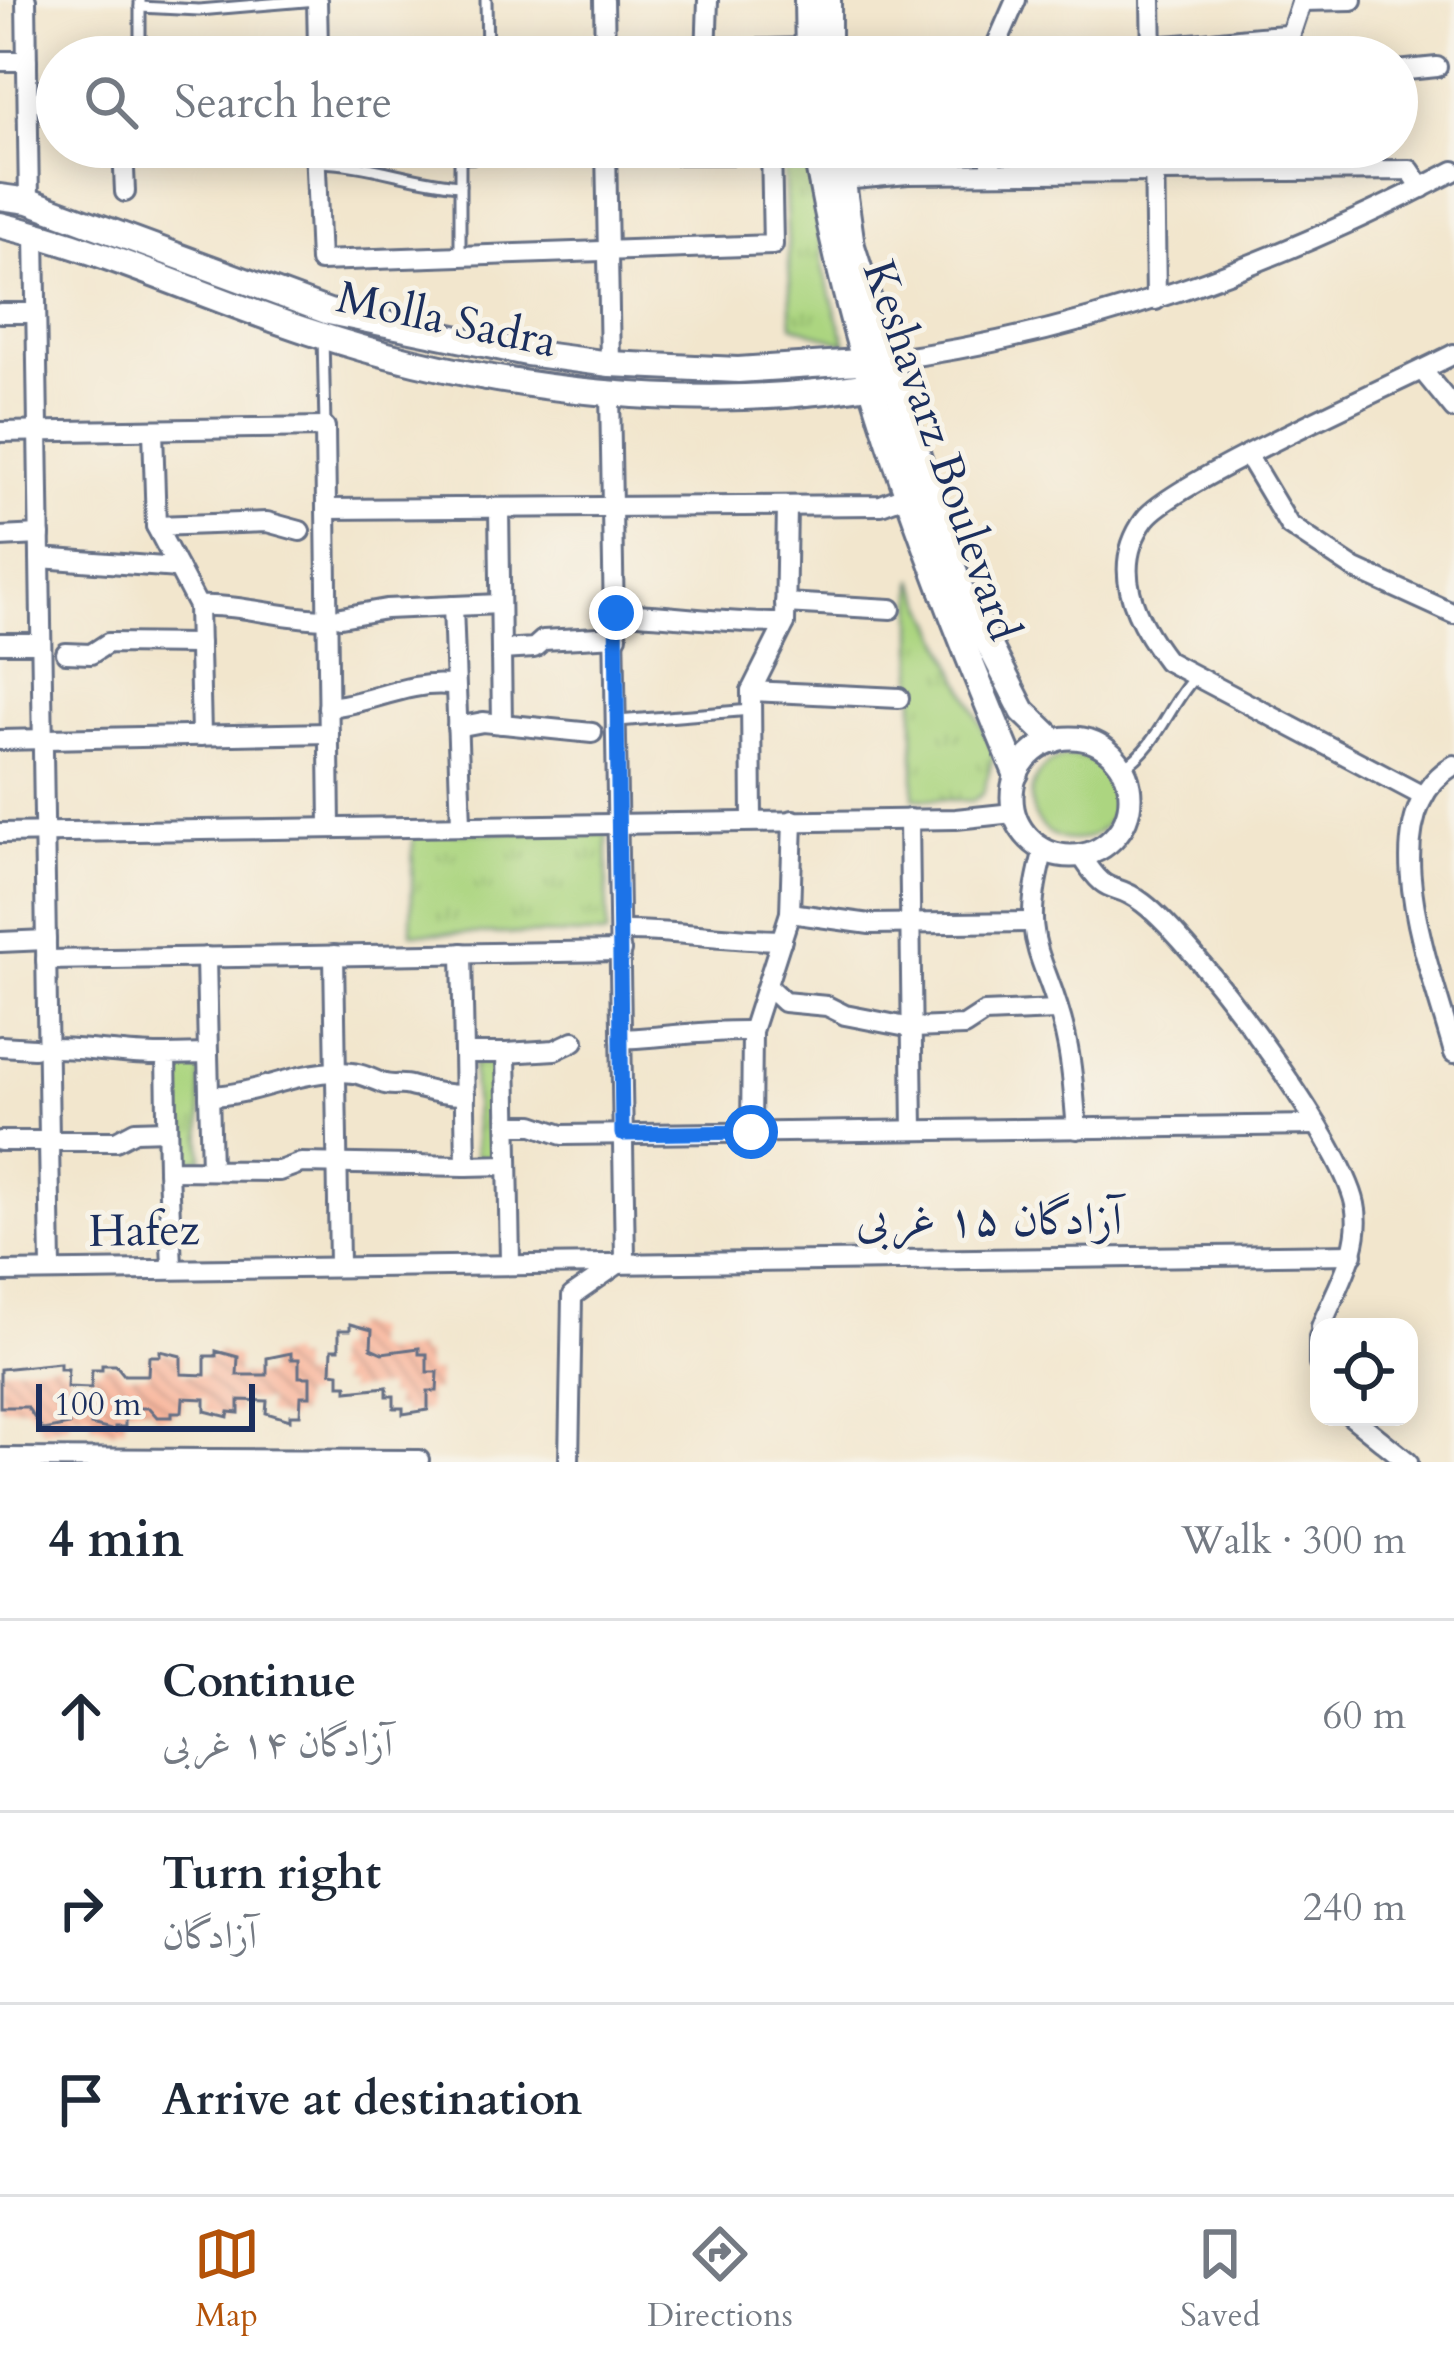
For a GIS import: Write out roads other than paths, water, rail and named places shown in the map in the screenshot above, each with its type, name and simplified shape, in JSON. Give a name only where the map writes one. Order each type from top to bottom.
[{"type":"main road","points":[[807,0],[812,36]]},
{"type":"main road","points":[[819,36],[828,0]]},
{"type":"main road","name":"Keshavarz Boulevard","points":[[825,168],[834,261],[959,586],[1023,711],[1053,740]]},
{"type":"main road","name":"Keshavarz Boulevard","points":[[835,168],[843,180],[851,246],[908,495],[933,576],[1016,773]]},
{"type":"main road","name":"Molla Sadra","points":[[0,197],[29,202],[329,312],[527,353],[610,364],[880,371]]},
{"type":"main road","name":"Molla Sadra","points":[[0,224],[323,336],[498,378],[610,392],[740,398],[880,371]]},
{"type":"street","points":[[26,0],[29,202]]},
{"type":"street","points":[[317,0],[318,36]]},
{"type":"street","points":[[604,0],[604,36]]},
{"type":"street","points":[[707,36],[709,0]]},
{"type":"street","points":[[1000,36],[1016,0]]},
{"type":"street","points":[[1151,0],[1152,36]]},
{"type":"street","points":[[1246,36],[1290,35],[1302,1],[1352,0]]},
{"type":"street","points":[[0,61],[27,61]]},
{"type":"street","points":[[1418,69],[1437,67]]},
{"type":"street","points":[[28,101],[36,101]]},
{"type":"street","points":[[124,168],[125,192]]},
{"type":"street","points":[[316,168],[320,261],[460,252],[773,245],[771,168]]},
{"type":"street","points":[[606,168],[610,364]]},
{"type":"street","points":[[991,168],[991,173]]},
{"type":"street","points":[[1154,168],[1156,301]]},
{"type":"street","points":[[843,180],[991,173],[1410,170],[1422,188]]},
{"type":"street","points":[[880,371],[1088,323],[1156,301],[1311,244],[1454,171]]},
{"type":"street","name":"Hafez","points":[[35,233],[46,950],[41,1048],[49,1141],[51,1269],[510,1262]]},
{"type":"street","points":[[0,314],[36,313]]},
{"type":"street","points":[[1421,795],[1193,679],[1167,661],[1143,630],[1129,596],[1129,551],[1146,516],[1454,354]]},
{"type":"street","points":[[1422,370],[1454,410]]},
{"type":"street","points":[[569,1462],[572,1296],[626,1259],[610,392]]},
{"type":"street","points":[[0,432],[325,427],[334,618],[328,706],[330,827]]},
{"type":"street","points":[[153,430],[157,526],[198,606],[201,736]]},
{"type":"street","points":[[1249,458],[1288,525],[1355,569],[1454,614]]},
{"type":"street","points":[[326,509],[881,505],[908,495]]},
{"type":"street","points":[[752,820],[752,700],[785,613],[787,506]]},
{"type":"street","points":[[499,508],[502,724]]},
{"type":"street","points":[[157,526],[267,522],[300,531]]},
{"type":"street","points":[[0,537],[40,535]]},
{"type":"street","points":[[40,558],[178,568]]},
{"type":"street","points":[[198,606],[244,604],[297,619],[500,604]]},
{"type":"street","points":[[453,606],[460,824]]},
{"type":"street","points":[[616,613],[680,615],[706,624],[785,613],[891,609]]},
{"type":"street","points":[[501,650],[534,648],[543,640],[617,636]]},
{"type":"street","points":[[0,643],[41,643]]},
{"type":"street","points":[[66,653],[92,654],[107,643],[199,644]]},
{"type":"street","points":[[328,706],[361,704],[431,683],[448,685]]},
{"type":"street","points":[[752,700],[899,698]]},
{"type":"street","points":[[457,727],[502,724],[592,733]]},
{"type":"street","points":[[0,740],[329,734]]},
{"type":"street","points":[[1053,740],[1093,742],[1123,768],[1130,807],[1110,842],[1081,855],[1044,850],[1021,831],[1013,813],[1016,773],[1025,759],[1053,740]]},
{"type":"street","points":[[1454,765],[1421,795],[1408,839],[1413,898],[1454,1053]]},
{"type":"street","points":[[0,833],[908,819],[1013,813]]},
{"type":"street","points":[[908,819],[914,1130]]},
{"type":"street","points":[[751,1132],[752,1031],[790,913],[793,820]]},
{"type":"street","points":[[1044,850],[1033,890],[1031,939],[1067,1040],[1077,1129]]},
{"type":"street","points":[[1081,855],[1100,886],[1142,902],[1230,998],[1317,1125],[1355,1204],[1353,1254],[1325,1318]]},
{"type":"street","points":[[790,913],[910,924],[1031,922]]},
{"type":"street","points":[[0,942],[46,950],[206,957],[462,953],[620,941],[677,931],[709,940],[782,940]]},
{"type":"street","points":[[462,953],[466,1166]]},
{"type":"street","points":[[334,955],[339,1264]]},
{"type":"street","points":[[206,957],[211,1169]]},
{"type":"street","points":[[766,986],[784,1002],[827,1006],[845,1016],[912,1028],[964,1026],[984,1013],[1056,1010]]},
{"type":"street","points":[[621,1039],[668,1037],[681,1030],[752,1031]]},
{"type":"street","points":[[464,1053],[555,1050],[574,1041]]},
{"type":"street","points":[[0,1046],[98,1047],[129,1056],[208,1054]]},
{"type":"street","points":[[506,1053],[510,1262]]},
{"type":"street","points":[[166,1055],[172,1267]]},
{"type":"street","points":[[209,1096],[241,1096],[286,1085],[304,1073],[337,1072],[366,1072],[385,1085],[409,1085],[428,1095],[465,1095]]},
{"type":"street","points":[[508,1125],[533,1125],[562,1135],[1317,1125]]},
{"type":"street","points":[[0,1141],[116,1141],[135,1131],[167,1130]]},
{"type":"street","points":[[168,1170],[279,1171],[301,1163],[508,1165]]},
{"type":"street","name":"آزادگان ۱۵ غربی","points":[[510,1262],[1353,1254]]},
{"type":"street","points":[[0,1271],[51,1269]]},
{"type":"street","points":[[1363,1426],[1408,1462]]},
{"type":"street","points":[[0,1458],[418,1460]]},
{"type":"lane","points":[[140,36],[140,3],[317,0]]},
{"type":"lane","points":[[486,0],[487,36]]},
{"type":"lane","points":[[377,168],[420,182],[460,184]]},
{"type":"lane","points":[[460,168],[460,252]]},
{"type":"lane","points":[[323,336],[325,427]]},
{"type":"lane","points":[[1123,768],[1143,756],[1169,706],[1193,679]]},
{"type":"lane","points":[[618,721],[752,700]]}]
